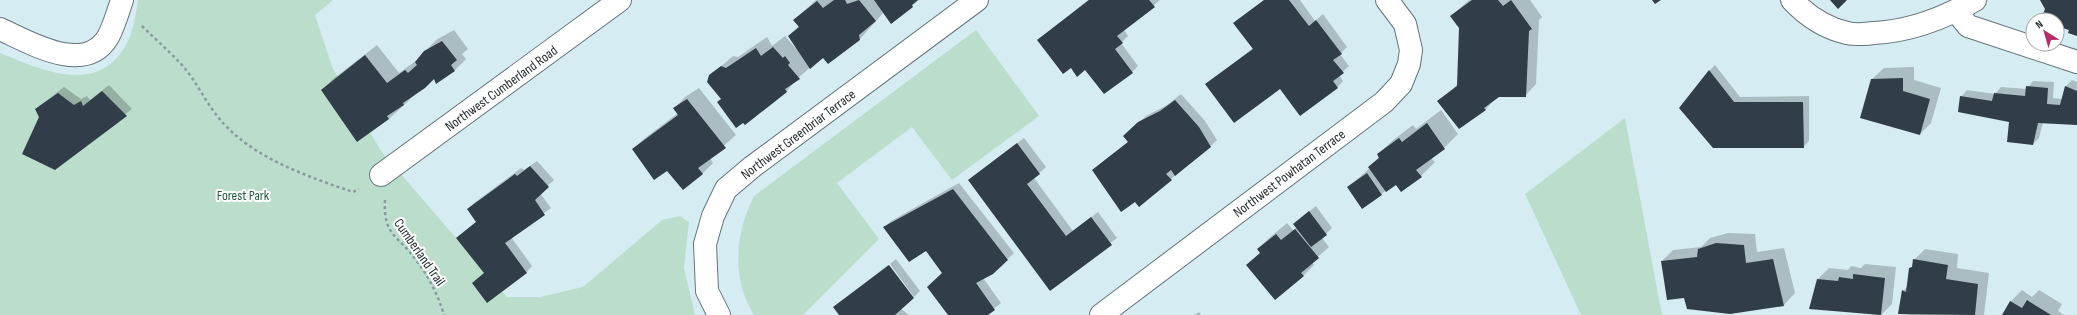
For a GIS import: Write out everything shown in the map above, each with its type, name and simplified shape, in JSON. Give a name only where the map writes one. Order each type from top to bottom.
[{"type":"street","points":[[0,29],[50,51],[78,56],[88,54],[98,48],[107,38],[122,0]]},
{"type":"street","name":"Northwest Cumberland Road","points":[[381,176],[620,0]]},
{"type":"street","name":"Northwest Greenbriar Terrace","points":[[719,315],[707,291],[706,244],[713,216],[726,189],[752,167],[977,0]]},
{"type":"street","name":"Northwest Powhatan Terrace","points":[[1101,315],[1384,102],[1401,84],[1409,64],[1411,50],[1405,24],[1387,0]]},
{"type":"street","points":[[1792,0],[1814,19],[1829,27],[1848,33],[1895,32],[1935,21],[1975,0]]},
{"type":"street","points":[[1956,11],[1968,26],[2077,62]]},
{"type":"path","points":[[138,21],[186,70],[224,124],[245,142],[275,160],[306,175],[353,192],[381,176]]},
{"type":"path","name":"Cumberland Trail","points":[[381,176],[385,196],[384,215],[389,228],[396,239],[415,259],[439,296],[444,315]]},
{"type":"green space","name":"Forest Park","points":[[138,0],[333,0],[315,15],[333,69],[381,151],[507,297],[540,297],[583,287],[662,220],[680,216],[689,222],[684,268],[695,315],[0,315],[0,53],[36,67],[72,75],[88,74],[104,68],[118,57],[129,39],[134,25]]},
{"type":"green space","points":[[976,30],[1039,116],[952,180],[912,127],[837,183],[879,239],[803,315],[754,315],[742,286],[738,256],[743,225],[754,196]]},
{"type":"green space","points":[[1625,118],[1662,315],[1581,315],[1525,194]]},
{"type":"building","points":[[834,0],[845,0],[847,4],[859,0],[876,21],[859,35],[860,40],[828,64],[823,58],[810,69],[788,36],[799,27],[793,20],[817,1],[823,8]]},
{"type":"building","points":[[874,0],[918,0],[912,5],[913,7],[891,24]]},
{"type":"building","points":[[1089,0],[1149,0],[1155,7],[1117,36],[1123,43],[1115,49],[1133,73],[1104,94],[1085,70],[1077,77],[1071,68],[1063,74],[1037,40]]},
{"type":"building","points":[[1264,0],[1289,0],[1309,26],[1316,20],[1342,54],[1333,60],[1344,73],[1333,81],[1338,88],[1300,116],[1280,89],[1234,123],[1205,84],[1253,49],[1233,23]]},
{"type":"building","points":[[1472,0],[1498,0],[1503,6],[1511,0],[1532,29],[1529,31],[1526,97],[1499,97],[1484,108],[1486,110],[1459,129],[1437,101],[1457,86],[1459,28],[1450,16]]},
{"type":"building","points":[[1652,0],[1661,0],[1655,4]]},
{"type":"building","points":[[1830,0],[1847,0],[1838,9]]},
{"type":"building","points":[[2040,0],[2077,0],[2077,36],[2068,33],[2069,30],[2065,29],[2065,12],[2044,12],[2045,9]]},
{"type":"building","points":[[442,41],[457,60],[451,65],[455,71],[436,84],[434,79],[425,88],[403,103],[404,105],[387,116],[389,119],[357,142],[321,90],[365,55],[387,83],[405,70],[408,73],[417,65],[415,62],[424,51]]},
{"type":"building","points":[[773,47],[783,58],[785,56],[790,63],[788,65],[800,79],[785,89],[787,92],[745,125],[743,123],[736,128],[717,102],[721,99],[707,82],[709,75],[721,66],[726,68],[756,48],[761,56]]},
{"type":"building","points":[[1709,70],[1734,102],[1803,102],[1804,148],[1713,148],[1679,108]]},
{"type":"building","points":[[1903,78],[1903,91],[1930,99],[1920,135],[1860,118],[1871,79]]},
{"type":"building","points":[[2026,86],[2048,88],[2047,104],[2060,105],[2065,86],[2077,91],[2077,125],[2038,123],[2033,145],[2007,142],[2009,122],[1958,112],[1960,96],[1992,101],[1994,93],[2025,96]]},
{"type":"building","points":[[102,91],[127,116],[55,170],[22,154],[39,117],[35,109],[58,93],[74,105],[81,101],[83,106]]},
{"type":"building","points":[[687,99],[726,148],[698,168],[703,174],[683,190],[667,171],[654,180],[632,149],[678,115],[673,108]]},
{"type":"building","points":[[1175,100],[1199,127],[1211,147],[1175,176],[1171,170],[1166,174],[1172,180],[1139,207],[1135,202],[1121,212],[1092,170],[1128,142],[1123,136],[1138,122],[1160,111]]},
{"type":"building","points":[[1427,123],[1445,149],[1416,170],[1422,177],[1401,192],[1396,185],[1386,192],[1368,167],[1379,158],[1377,154],[1399,138],[1402,142]]},
{"type":"building","points":[[1017,143],[1040,174],[1027,184],[1066,236],[1091,217],[1112,245],[1050,291],[968,180]]},
{"type":"building","points":[[530,166],[549,187],[535,200],[545,215],[505,243],[527,273],[487,303],[472,283],[484,273],[456,238],[476,222],[467,209],[515,174],[517,176]]},
{"type":"building","points":[[1367,173],[1382,195],[1362,209],[1347,187]]},
{"type":"building","points":[[953,189],[1008,260],[993,274],[976,283],[995,310],[988,315],[948,315],[927,287],[942,273],[926,251],[909,262],[883,227]]},
{"type":"building","points":[[1309,211],[1327,235],[1311,247],[1293,224]]},
{"type":"building","points":[[1295,229],[1319,258],[1301,273],[1304,276],[1275,300],[1246,265],[1260,253],[1257,249],[1276,234],[1281,240]]},
{"type":"building","points":[[1716,243],[1744,245],[1746,263],[1773,259],[1784,306],[1730,314],[1687,309],[1684,298],[1667,300],[1661,261],[1697,257],[1698,249]]},
{"type":"building","points":[[1913,259],[1948,265],[1946,279],[1978,284],[1975,315],[1898,314],[1902,290],[1906,292],[1909,268],[1912,267]]},
{"type":"building","points":[[889,265],[914,298],[895,315],[839,315],[833,307]]},
{"type":"building","points":[[1853,274],[1885,278],[1881,315],[1809,309],[1817,279],[1838,281],[1839,277],[1853,279]]},
{"type":"building","points":[[2027,300],[2051,315],[2002,315],[2010,301],[2022,308]]}]
